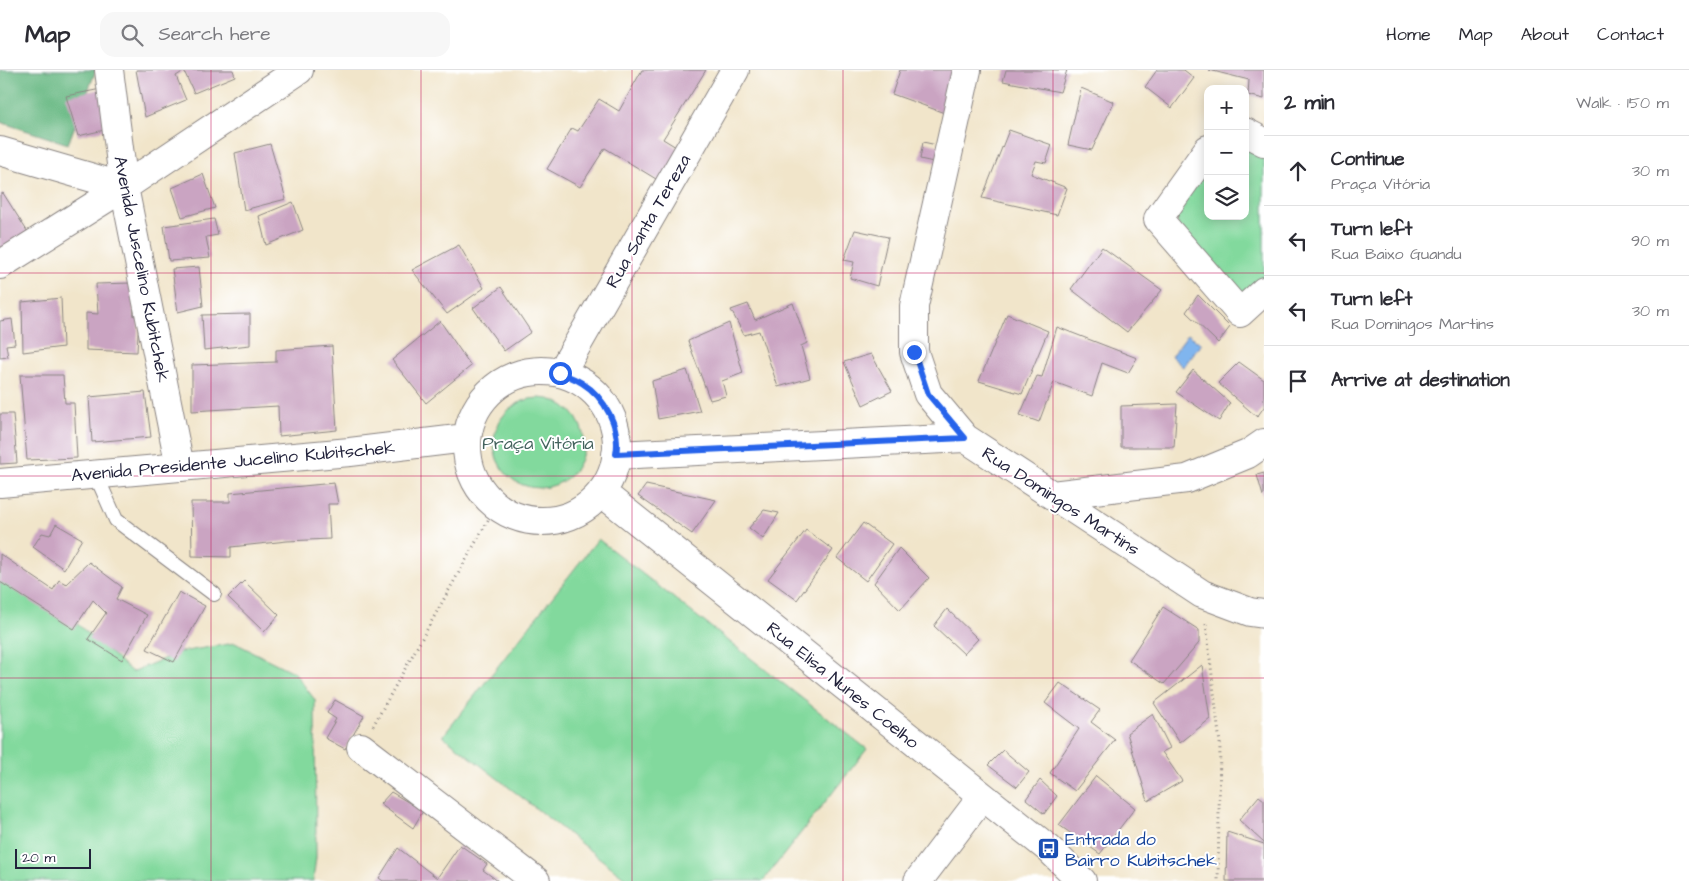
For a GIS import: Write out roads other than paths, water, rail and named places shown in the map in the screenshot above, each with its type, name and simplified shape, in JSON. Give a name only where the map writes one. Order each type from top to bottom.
[{"type":"street","name":"Avenida Juscelino Kubitchek","points":[[109,70],[124,187],[180,467]]},
{"type":"street","points":[[0,265],[124,187],[300,70]]},
{"type":"street","name":"Rua Santa Tereza","points":[[560,373],[735,70]]},
{"type":"street","name":"Rua Domingos Martins","points":[[967,70],[914,306],[914,352],[928,394],[965,438],[1202,594],[1250,612],[1264,614]]},
{"type":"street","points":[[1249,134],[1264,142]]},
{"type":"street","points":[[0,151],[124,187]]},
{"type":"street","points":[[1204,156],[1158,219],[1240,313],[1264,291]]},
{"type":"street","points":[[535,371],[560,373],[582,383],[600,398],[612,419],[618,446],[615,466],[602,492],[584,508],[563,518],[540,521],[517,517],[496,506],[478,487],[468,463],[466,438],[474,413],[489,392],[510,378],[535,371]]},
{"type":"street","name":"Avenida Presidente Jucelino Kubitschek","points":[[0,483],[350,452],[466,438]]},
{"type":"street","points":[[616,454],[965,438]]},
{"type":"street","points":[[1052,495],[1187,479],[1248,454],[1264,443]]},
{"type":"street","name":"Rua Elisa Nunes Coelho","points":[[602,492],[1049,849],[1082,881]]},
{"type":"street","points":[[360,747],[536,881]]},
{"type":"street","points":[[918,881],[982,797]]},
{"type":"lane","points":[[96,475],[116,520],[214,594]]},
{"type":"water","points":[[1188,334],[1201,344],[1183,367],[1171,356]]},
{"type":"place","name":"Entrada do Bairro Kubitschek","points":[[1049,849]]},
{"type":"park label","name":"Praça Vitória","points":[[538,443]]}]
